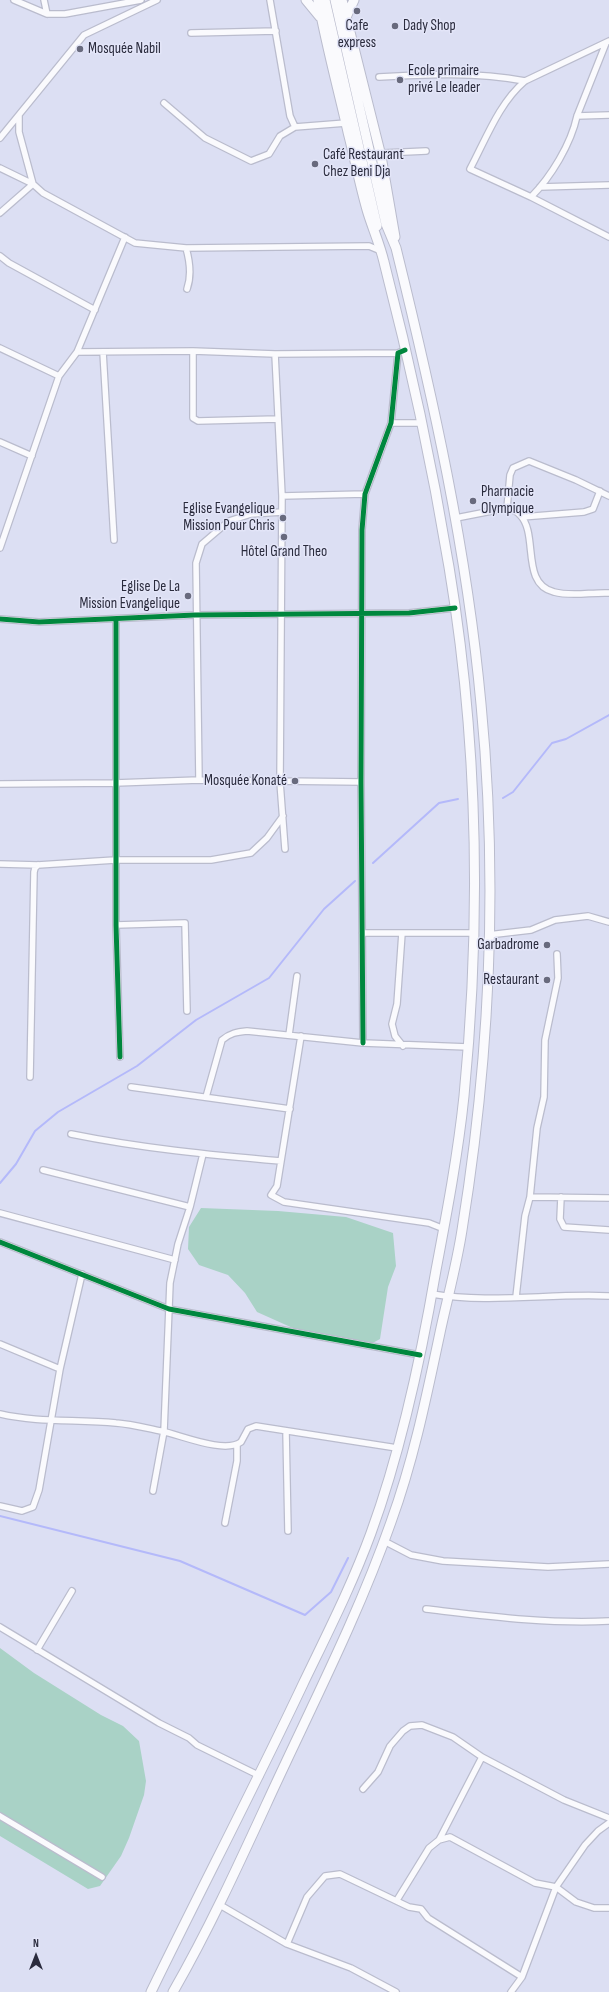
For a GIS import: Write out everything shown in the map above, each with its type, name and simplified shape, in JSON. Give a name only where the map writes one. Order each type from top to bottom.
[{"type":"main road","points":[[306,0],[317,12],[322,23]]},
{"type":"main road","points":[[318,0],[322,23],[368,213],[381,251]]},
{"type":"main road","points":[[325,0],[342,52],[386,224],[396,248]]},
{"type":"main road","points":[[151,1992],[192,1906],[260,1776],[339,1609],[371,1534],[397,1448],[420,1355],[444,1229],[464,1098],[468,1047],[473,933],[472,791],[455,608],[449,567],[421,423],[401,352],[381,251],[342,52],[335,0]]},
{"type":"main road","points":[[173,1992],[220,1905],[301,1733],[369,1580],[409,1467],[419,1432],[461,1236],[476,1130],[485,1036],[490,859],[481,705],[470,607],[456,518],[433,406],[396,248],[394,224],[381,156],[347,15],[342,0]]},
{"type":"main road","points":[[347,15],[354,0]]},
{"type":"street","points":[[14,0],[47,14],[64,14],[141,0]]},
{"type":"street","points":[[44,0],[47,14]]},
{"type":"street","points":[[0,138],[84,35],[158,0]]},
{"type":"street","points":[[270,0],[290,116],[295,127]]},
{"type":"street","points":[[191,33],[276,31]]},
{"type":"street","points":[[608,42],[525,81],[515,89],[506,101],[470,169],[531,197],[609,238]]},
{"type":"street","points":[[531,197],[540,188],[561,155],[575,127],[577,116],[608,42]]},
{"type":"street","points":[[379,77],[458,74],[498,76],[525,81]]},
{"type":"street","points":[[164,103],[205,138],[251,161],[269,154],[280,136],[295,127],[346,124]]},
{"type":"street","points":[[577,116],[609,115]]},
{"type":"street","points":[[19,116],[19,132],[33,184]]},
{"type":"street","points":[[381,156],[383,153],[426,151]]},
{"type":"street","points":[[0,168],[33,184],[43,192],[135,243],[186,248],[368,246],[381,251]]},
{"type":"street","points":[[0,213],[33,184]]},
{"type":"street","points":[[540,188],[609,185]]},
{"type":"street","points":[[0,548],[1,540],[32,456],[59,376],[77,352],[125,237]]},
{"type":"street","points":[[186,248],[190,263],[190,279],[187,289]]},
{"type":"street","points":[[0,256],[9,263],[95,310]]},
{"type":"street","points":[[0,348],[59,376]]},
{"type":"street","points":[[77,352],[193,350],[275,354],[401,352],[391,423],[365,494],[362,530],[361,782],[364,1043]]},
{"type":"street","points":[[193,350],[193,418],[198,421],[278,419]]},
{"type":"street","points":[[103,352],[114,540]]},
{"type":"street","points":[[275,354],[282,496],[280,782],[285,849]]},
{"type":"street","points":[[391,423],[421,423]]},
{"type":"street","points":[[0,442],[32,456]]},
{"type":"street","points":[[507,508],[509,501],[510,475],[513,468],[529,461],[609,496]]},
{"type":"street","points":[[522,517],[584,512],[593,509],[600,491]]},
{"type":"street","points":[[282,496],[365,494]]},
{"type":"street","points":[[456,518],[507,508],[522,517],[528,530],[535,576],[543,587],[552,592],[568,594],[609,593]]},
{"type":"street","points":[[199,780],[196,563],[202,544],[229,521],[251,514],[282,512]]},
{"type":"street","points":[[0,619],[39,622],[116,620],[196,615],[409,613],[455,608]]},
{"type":"street","points":[[116,620],[114,783],[120,1057]]},
{"type":"street","points":[[0,784],[114,783],[199,780],[361,782]]},
{"type":"street","points":[[0,864],[38,865],[115,860],[211,860],[251,853],[267,838],[283,816]]},
{"type":"street","points":[[30,1077],[34,868],[38,865]]},
{"type":"street","points":[[488,935],[531,930],[555,920],[588,916],[609,922]]},
{"type":"street","points":[[116,925],[185,923],[186,1011]]},
{"type":"street","points":[[362,933],[473,933]]},
{"type":"street","points":[[402,933],[397,1004],[392,1024],[395,1036],[403,1046]]},
{"type":"street","points":[[516,1297],[525,1216],[530,1197],[536,1128],[544,1097],[545,1040],[558,978],[557,954]]},
{"type":"street","points":[[288,1034],[297,976]]},
{"type":"street","points":[[206,1097],[219,1048],[222,1040],[228,1034],[247,1031],[403,1046],[468,1047]]},
{"type":"street","points":[[301,1036],[277,1186],[271,1195],[284,1202],[429,1223],[444,1229]]},
{"type":"street","points":[[131,1087],[290,1109]]},
{"type":"street","points":[[71,1134],[106,1141],[203,1154],[281,1161]]},
{"type":"street","points":[[153,1491],[164,1431],[169,1338],[170,1283],[178,1244],[190,1207],[203,1154]]},
{"type":"street","points":[[43,1170],[190,1207]]},
{"type":"street","points":[[530,1197],[609,1198]]},
{"type":"street","points":[[561,1197],[560,1219],[564,1227],[609,1230]]},
{"type":"street","points":[[0,1213],[175,1260]]},
{"type":"street","points":[[0,1242],[169,1309],[420,1355]]},
{"type":"street","points":[[0,1506],[22,1511],[33,1507],[39,1490],[60,1369],[82,1274]]},
{"type":"street","points":[[432,1294],[448,1297],[516,1297],[580,1294],[609,1296]]},
{"type":"street","points":[[0,1344],[60,1369]]},
{"type":"street","points":[[0,1414],[52,1420],[116,1423],[164,1431],[193,1440],[228,1447],[237,1445],[241,1442],[248,1429],[252,1427],[286,1430],[397,1448]]},
{"type":"street","points":[[286,1430],[288,1531]]},
{"type":"street","points":[[224,1523],[237,1461],[237,1445]]},
{"type":"street","points":[[384,1541],[411,1555],[444,1561],[548,1567],[609,1564]]},
{"type":"street","points":[[37,1650],[72,1591]]},
{"type":"street","points":[[426,1609],[529,1621],[609,1621]]},
{"type":"street","points":[[0,1627],[159,1723],[189,1738],[197,1745],[260,1776]]},
{"type":"street","points":[[363,1789],[378,1772],[390,1746],[403,1731],[410,1726],[422,1725],[453,1737],[482,1757],[564,1800],[609,1818]]},
{"type":"street","points":[[439,1840],[482,1757]]},
{"type":"street","points":[[0,1816],[102,1877]]},
{"type":"street","points":[[511,1992],[522,1977],[556,1887],[585,1846],[598,1831],[609,1823]]},
{"type":"street","points":[[396,1900],[429,1848],[439,1840],[450,1837],[535,1883],[556,1887],[576,1902],[594,1908],[609,1908]]},
{"type":"street","points":[[287,1944],[307,1897],[325,1876],[340,1874],[409,1907],[421,1909],[428,1918],[522,1977]]},
{"type":"street","points":[[220,1905],[287,1944],[351,1968],[396,1992]]},
{"type":"green space","points":[[201,1208],[278,1211],[346,1217],[393,1233],[396,1266],[388,1287],[380,1339],[367,1346],[335,1343],[295,1329],[257,1312],[245,1293],[228,1275],[199,1265],[188,1249],[189,1227]]},
{"type":"green space","points":[[0,1648],[34,1673],[101,1715],[123,1726],[139,1741],[146,1781],[144,1795],[121,1856],[100,1886],[88,1889],[0,1836]]},
{"type":"waterway","points":[[503,798],[513,792],[552,743],[566,739],[609,715]]},
{"type":"waterway","points":[[373,863],[439,803],[458,799]]},
{"type":"waterway","points":[[0,1183],[16,1164],[35,1131],[58,1112],[137,1066],[196,1020],[269,978],[324,909],[355,881]]},
{"type":"waterway","points":[[0,1516],[180,1561],[305,1615],[331,1592],[348,1558]]},
{"type":"cycle path","points":[[363,1043],[361,782],[362,530],[365,494],[391,423],[398,353],[405,350]]},
{"type":"cycle path","points":[[0,619],[39,622],[195,615],[409,613],[455,608]]},
{"type":"cycle path","points":[[116,620],[116,925],[120,1057]]},
{"type":"cycle path","points":[[0,1242],[169,1309],[420,1355]]},
{"type":"place","name":"Cafe express","points":[[357,11]]},
{"type":"place","name":"Dady Shop","points":[[395,26]]},
{"type":"place","name":"Mosquée Nabil","points":[[80,49]]},
{"type":"place","name":"Ecole primaire privé Le leader","points":[[400,80]]},
{"type":"place","name":"Café Restaurant Chez Beni Dja","points":[[315,164]]},
{"type":"place","name":"Pharmacie Olympique","points":[[473,501]]},
{"type":"place","name":"Eglise Evangelique Mission Pour Chris","points":[[283,518]]},
{"type":"place","name":"Hôtel Grand Theo","points":[[284,537]]},
{"type":"place","name":"Eglise De La Mission Evangelique","points":[[188,596]]},
{"type":"place","name":"Mosquée Konaté","points":[[295,781]]},
{"type":"place","name":"Garbadrome","points":[[547,945]]},
{"type":"place","name":"Restaurant","points":[[547,980]]}]
